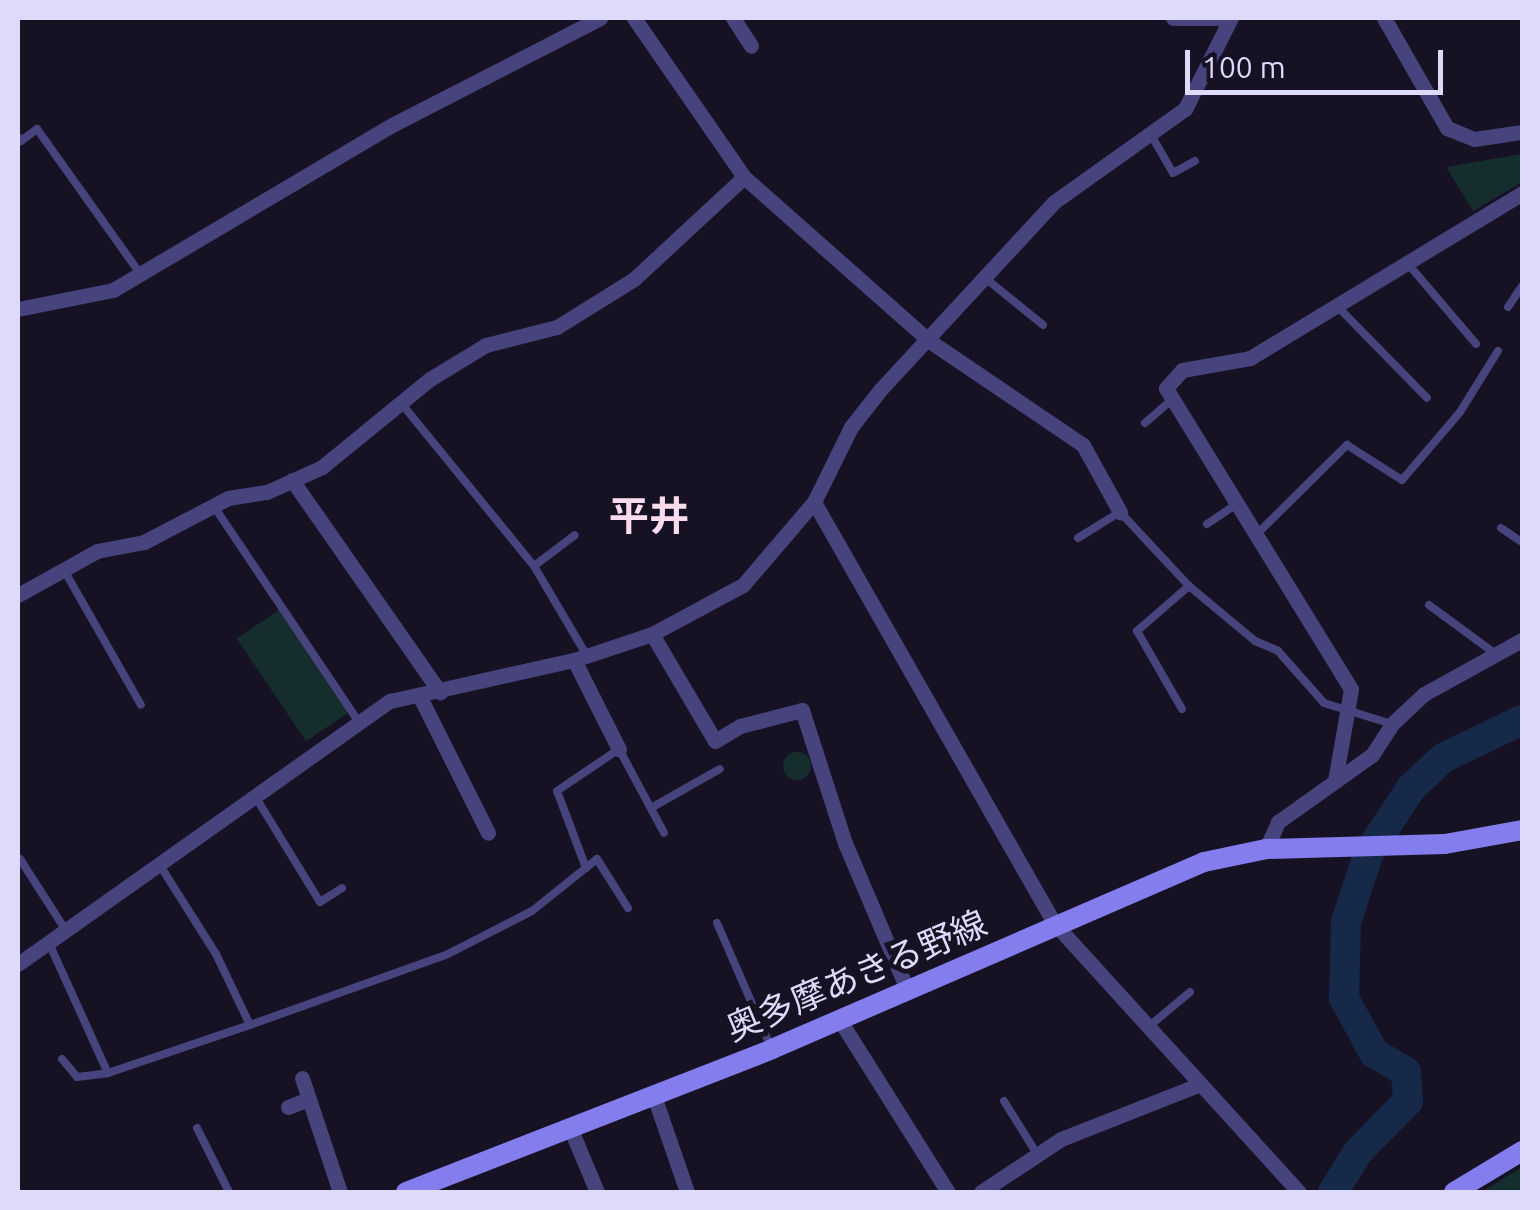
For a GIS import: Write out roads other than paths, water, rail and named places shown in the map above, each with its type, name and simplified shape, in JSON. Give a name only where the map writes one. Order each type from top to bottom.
[{"type":"main road","name":"奥多摩あきる野線","points":[[406,1192],[772,1049],[1204,862],[1266,848],[1431,843],[1522,830]]},
{"type":"main road","points":[[1454,1192],[1522,1151]]},
{"type":"street","points":[[18,309],[86,298],[141,275],[392,126],[600,18]]},
{"type":"street","points":[[634,18],[744,177],[928,340],[1084,445],[1120,512]]},
{"type":"street","points":[[733,18],[751,46]]},
{"type":"street","points":[[18,964],[390,700],[580,658],[652,634],[742,585],[814,502],[850,427],[984,277],[1054,202],[1150,134],[1196,94],[1229,18],[1173,18]]},
{"type":"street","points":[[1384,18],[1448,128],[1474,139],[1522,132]]},
{"type":"street","points":[[18,595],[62,566],[144,542],[213,505],[292,480],[322,466],[486,344],[557,327],[634,279],[744,177]]},
{"type":"street","points":[[1335,781],[1351,689],[1170,401],[1166,388],[1174,374],[1250,358],[1522,193]]},
{"type":"street","points":[[292,480],[440,692]]},
{"type":"street","points":[[814,502],[1055,924],[1299,1192]]},
{"type":"street","points":[[652,634],[715,741],[740,726],[802,710],[845,843],[907,990]]},
{"type":"street","points":[[1266,848],[1278,822],[1372,755],[1392,724],[1424,694],[1522,640]]},
{"type":"street","points":[[580,658],[619,749]]},
{"type":"street","points":[[419,695],[488,833]]},
{"type":"street","points":[[839,1019],[948,1192]]},
{"type":"street","points":[[302,1078],[340,1192]]},
{"type":"street","points":[[980,1192],[1001,1186],[1037,1154],[1198,1085]]},
{"type":"street","points":[[654,1096],[686,1192]]},
{"type":"street","points":[[288,1107],[309,1099]]},
{"type":"street","points":[[571,1130],[597,1192]]},
{"type":"lane","points":[[18,137],[21,142],[37,128],[141,275]]},
{"type":"lane","points":[[1150,134],[1173,173]]},
{"type":"lane","points":[[1161,180],[1195,161]]},
{"type":"lane","points":[[1405,261],[1476,344]]},
{"type":"lane","points":[[984,277],[1043,325]]},
{"type":"lane","points":[[1508,307],[1522,286]]},
{"type":"lane","points":[[1334,304],[1427,398]]},
{"type":"lane","points":[[1257,534],[1348,446],[1402,480],[1460,412],[1498,351]]},
{"type":"lane","points":[[1144,423],[1170,401]]},
{"type":"lane","points":[[401,404],[534,566],[580,658]]},
{"type":"lane","points":[[1207,524],[1237,504]]},
{"type":"lane","points":[[213,505],[358,721]]},
{"type":"lane","points":[[1078,538],[1120,512],[1189,586],[1255,641],[1278,651],[1324,703],[1346,714],[1392,724]]},
{"type":"lane","points":[[1501,528],[1522,542]]},
{"type":"lane","points":[[534,566],[575,535]]},
{"type":"lane","points":[[62,566],[142,705]]},
{"type":"lane","points":[[1182,709],[1136,630],[1189,586]]},
{"type":"lane","points":[[1430,605],[1497,655]]},
{"type":"lane","points":[[586,868],[557,790],[619,749],[664,833]]},
{"type":"lane","points":[[651,808],[720,769]]},
{"type":"lane","points":[[253,794],[320,902],[342,888]]},
{"type":"lane","points":[[20,859],[65,929]]},
{"type":"lane","points":[[62,1059],[78,1077],[108,1074],[448,954],[532,911],[597,860],[628,908]]},
{"type":"lane","points":[[159,864],[216,954],[250,1025]]},
{"type":"lane","points":[[717,923],[772,1049]]},
{"type":"lane","points":[[48,940],[108,1074]]},
{"type":"lane","points":[[1147,1028],[1190,992]]},
{"type":"lane","points":[[1004,1102],[1037,1154]]},
{"type":"lane","points":[[197,1128],[229,1192]]},
{"type":"waterway","points":[[1333,1192],[1358,1152],[1408,1101],[1406,1072],[1374,1053],[1344,998],[1346,922],[1369,852],[1411,788],[1443,758],[1522,720]]},
{"type":"district","name":"平井","points":[[649,516]]}]
